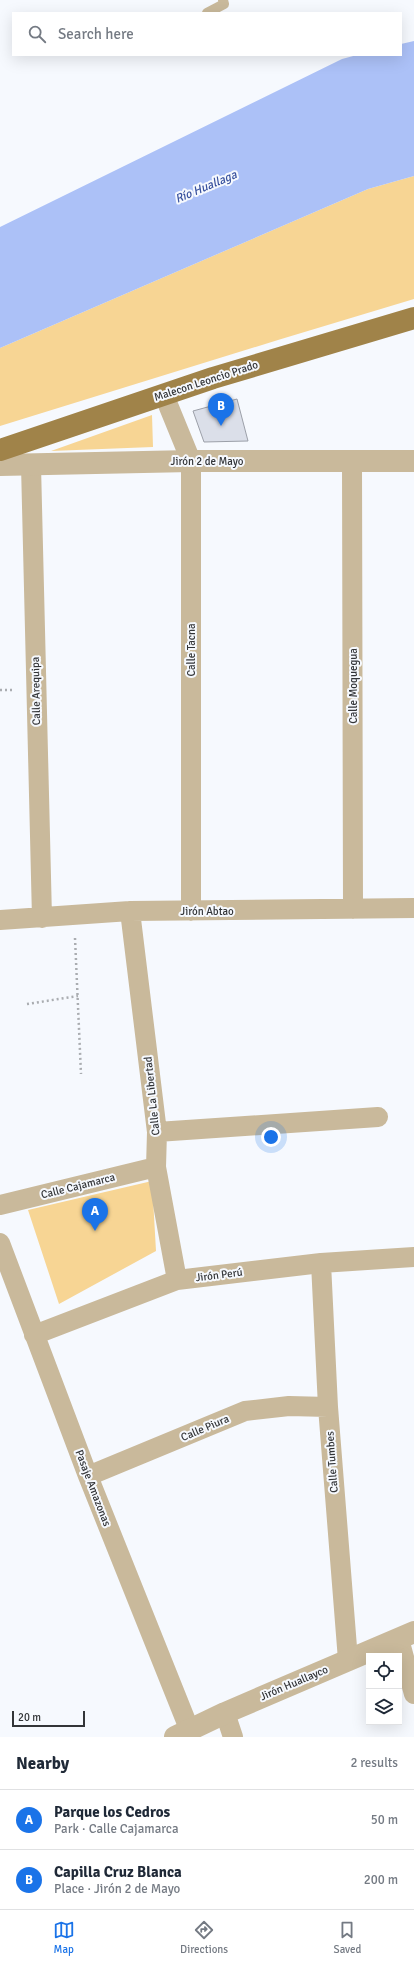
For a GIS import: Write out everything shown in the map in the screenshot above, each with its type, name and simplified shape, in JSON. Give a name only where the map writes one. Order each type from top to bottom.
[{"type":"main road","name":"Malecon Leoncio Prado","points":[[0,450],[213,378],[414,318]]},
{"type":"street","name":"Calle Tacna","points":[[164,395],[191,461],[191,911]]},
{"type":"street","name":"Jirón 2 de Mayo","points":[[0,465],[191,461],[414,462]]},
{"type":"street","name":"Calle Moquegua","points":[[352,462],[353,909]]},
{"type":"street","name":"Calle Arequipa","points":[[31,465],[42,918]]},
{"type":"street","name":"Jirón Abtao","points":[[0,920],[130,911],[414,908]]},
{"type":"street","name":"Calle La Libertad","points":[[130,911],[157,1132],[156,1167],[176,1280]]},
{"type":"street","points":[[157,1132],[378,1117]]},
{"type":"street","name":"Calle Cajamarca","points":[[0,1205],[156,1167]]},
{"type":"street","name":"Pasaje Amazonas","points":[[0,1243],[88,1476],[182,1734]]},
{"type":"street","name":"Jirón Perú","points":[[34,1334],[176,1280],[321,1263],[414,1257]]},
{"type":"street","name":"Calle Tumbes","points":[[321,1263],[328,1407],[348,1660]]},
{"type":"street","name":"Calle Piura","points":[[88,1476],[245,1411],[289,1406],[328,1407]]},
{"type":"street","points":[[406,1635],[414,1694]]},
{"type":"street","name":"Jirón Huallayco","points":[[182,1734],[225,1713],[406,1635]]},
{"type":"street","points":[[225,1713],[233,1737]]},
{"type":"lane","points":[[210,12],[224,4],[223,0]]},
{"type":"path","points":[[74,915],[81,1074]]},
{"type":"path","points":[[27,1004],[78,996]]},
{"type":"shaded area","points":[[414,176],[414,299],[0,426],[0,348],[368,189]]},
{"type":"shaded area","points":[[152,415],[153,447],[51,451]]},
{"type":"shaded area","points":[[152,1181],[156,1251],[59,1304],[28,1210]]},
{"type":"water","name":"Río Huallaga","points":[[414,41],[414,176],[368,189],[0,348],[0,227],[342,59],[353,56],[402,56],[402,44]]},
{"type":"building","points":[[237,399],[248,441],[204,442],[193,411]]},
{"type":"place","name":"Capilla Cruz Blanca","points":[[221,426]]},
{"type":"place","name":"Parque los Cedros","points":[[95,1231]]}]
